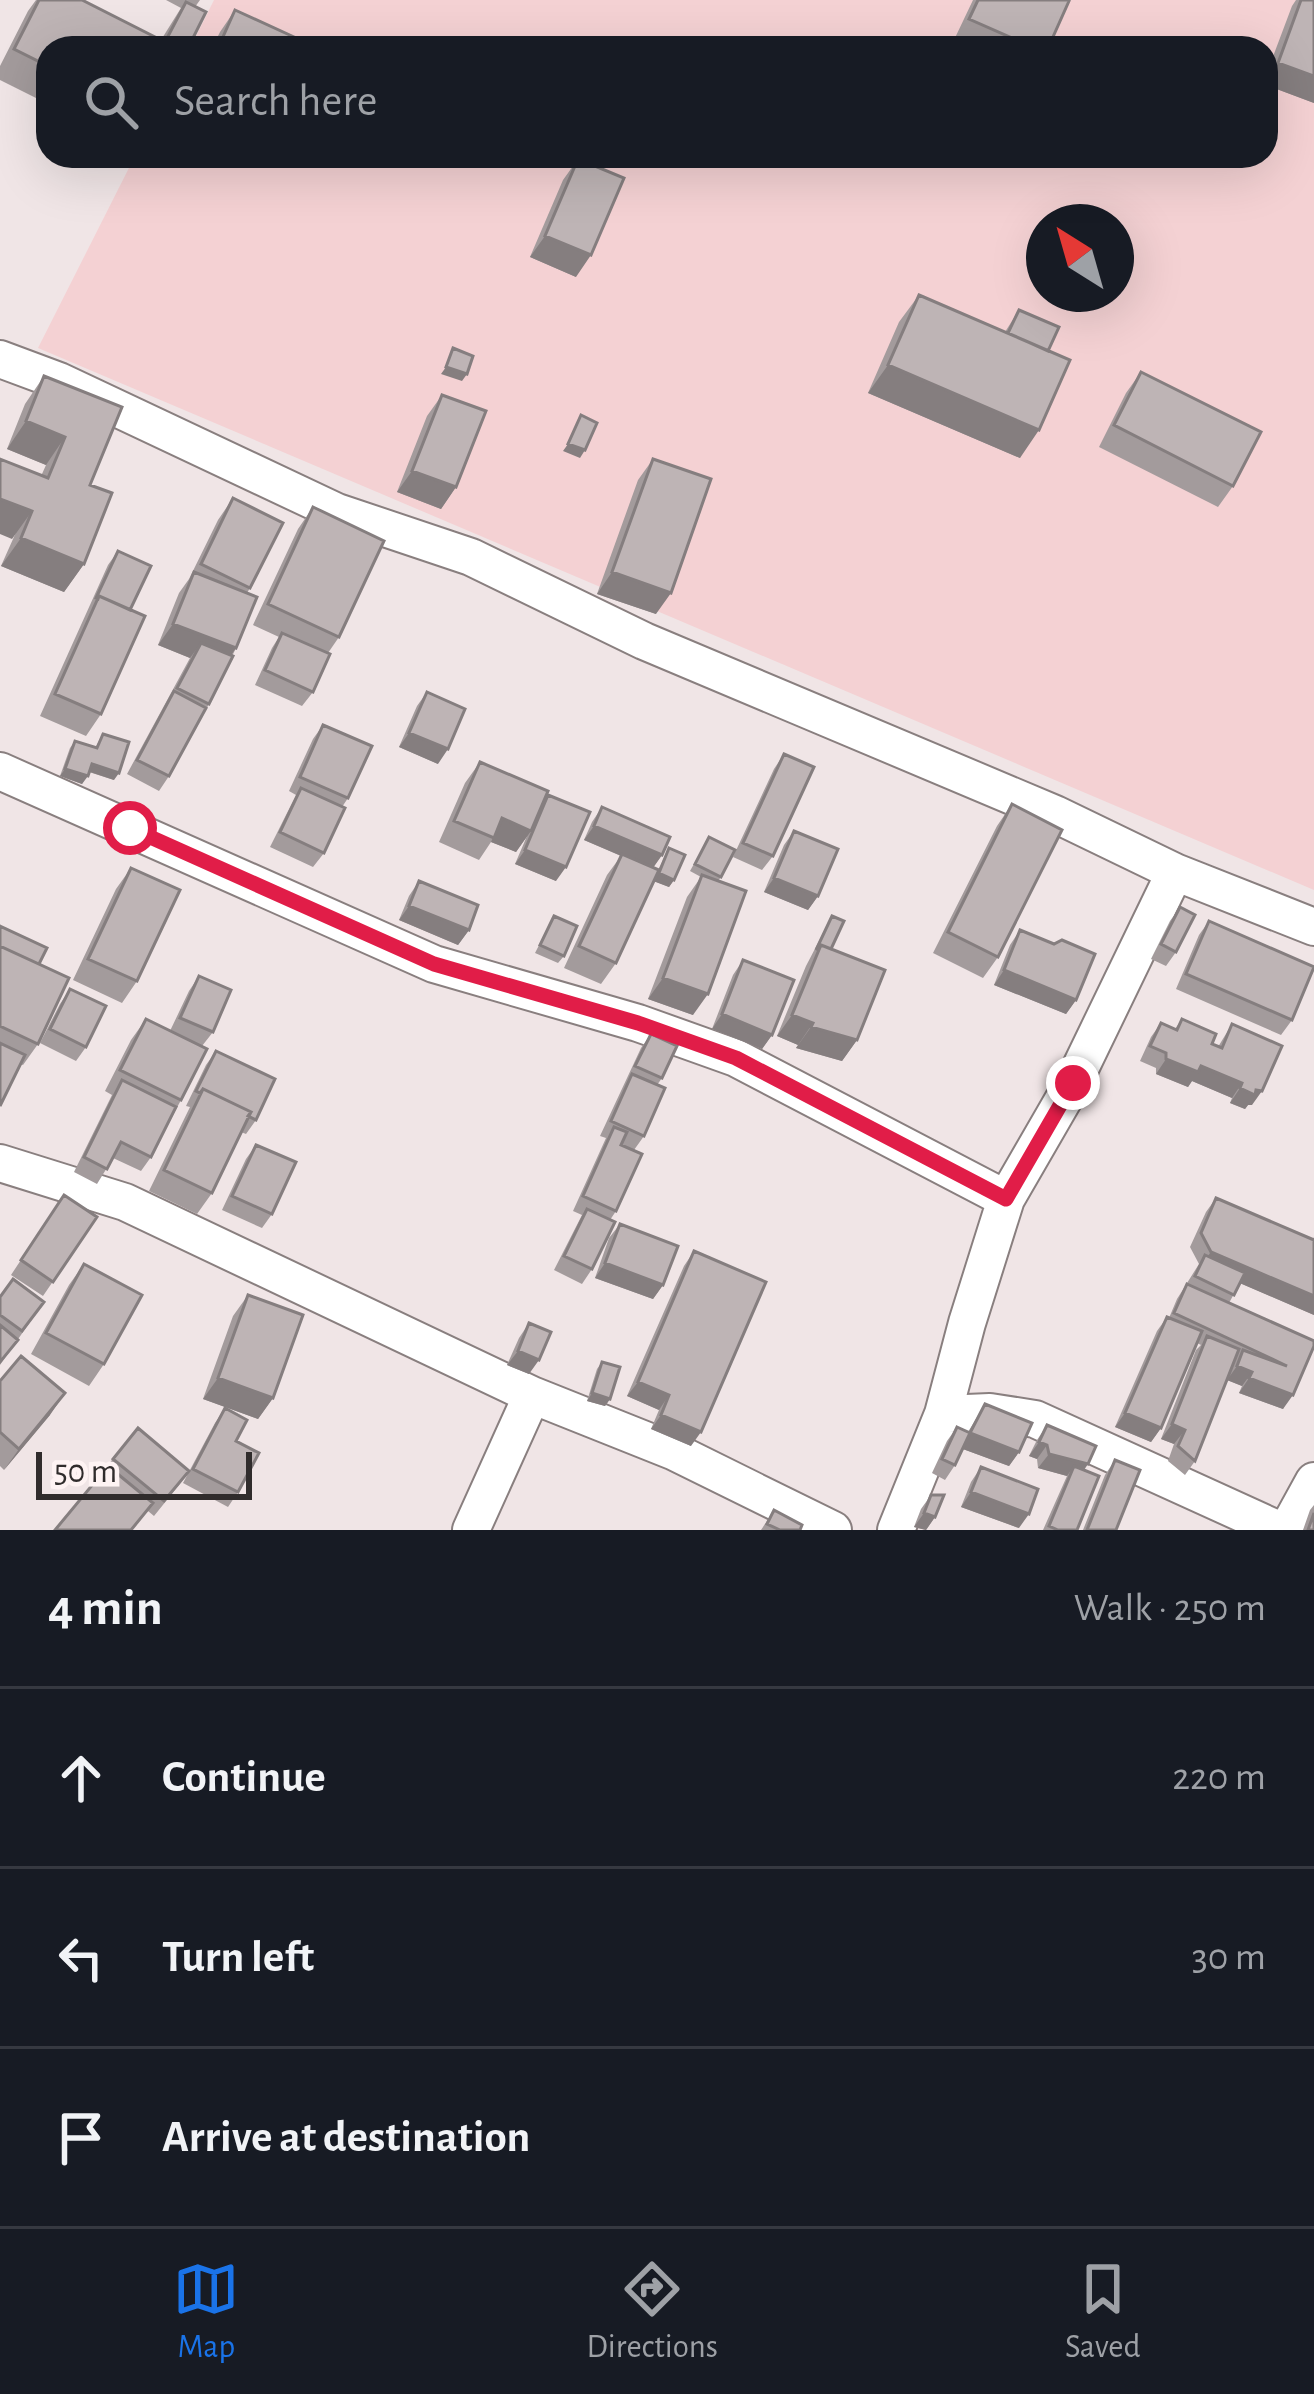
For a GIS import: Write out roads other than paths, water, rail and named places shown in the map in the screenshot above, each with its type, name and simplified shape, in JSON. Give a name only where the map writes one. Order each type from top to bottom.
[{"type":"street","points":[[0,359],[59,381],[337,512],[471,557],[644,641],[1055,814],[1175,872],[1314,927]]},
{"type":"street","points":[[2,779],[434,964],[638,1023],[736,1058],[1006,1199]]},
{"type":"street","points":[[896,1530],[944,1414],[1006,1199],[1073,1083],[1175,872]]},
{"type":"street","points":[[0,1163],[125,1202],[532,1395],[675,1452],[833,1530]]},
{"type":"street","points":[[472,1530],[532,1395]]},
{"type":"street","points":[[944,1414],[990,1412],[1035,1419],[1126,1464],[1283,1530],[1314,1481]]}]
